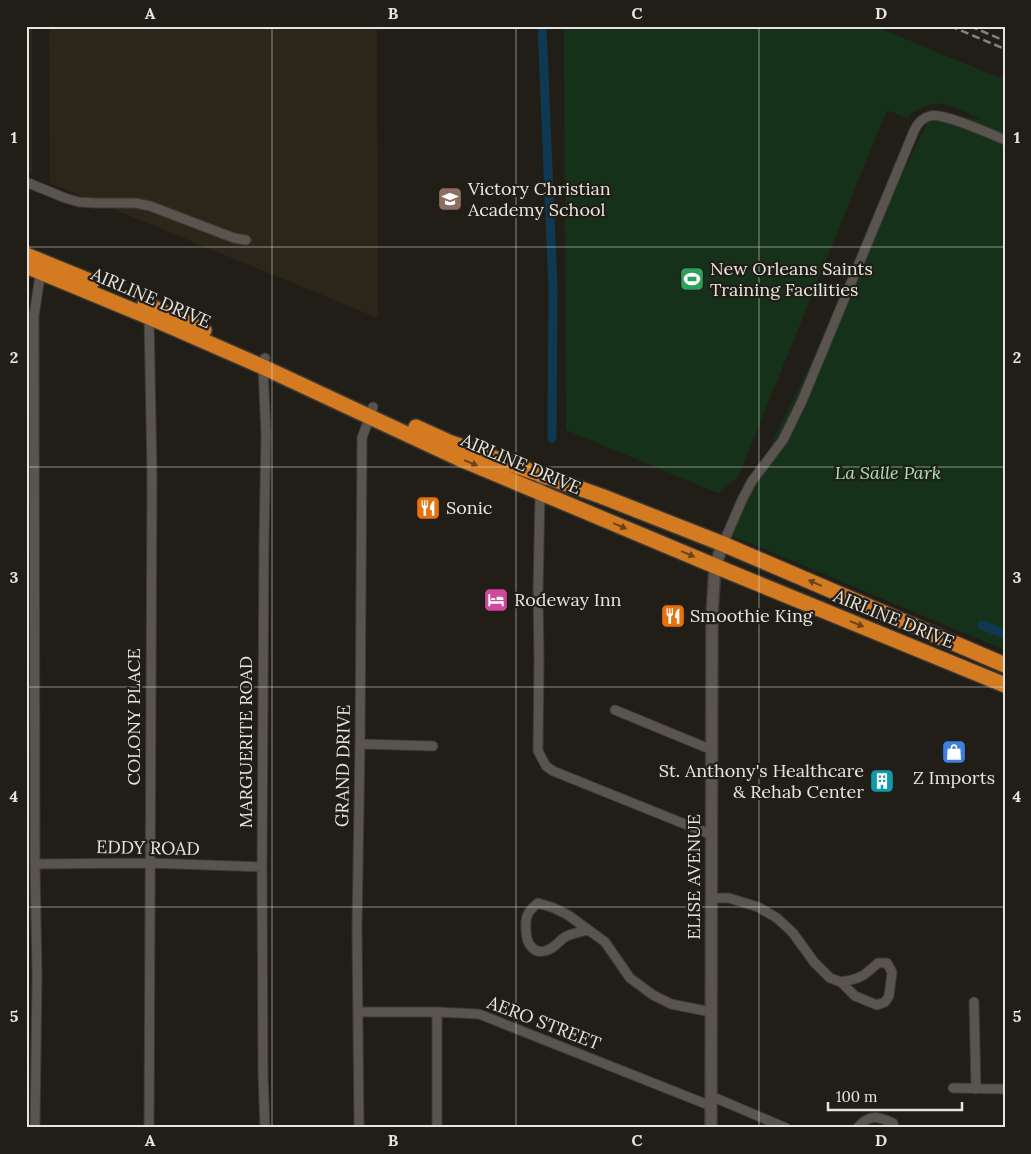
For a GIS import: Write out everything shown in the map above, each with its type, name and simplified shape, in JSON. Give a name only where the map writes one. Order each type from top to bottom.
[{"type":"highway","name":"AIRLINE DRIVE","points":[[26,254],[42,267],[151,312],[264,362],[372,412],[458,458],[1005,685]]},
{"type":"highway","name":"AIRLINE DRIVE","points":[[26,266],[42,267]]},
{"type":"highway","name":"AIRLINE DRIVE","points":[[372,412],[492,458],[601,496],[724,544],[1005,665]]},
{"type":"highway","points":[[940,658],[949,641]]},
{"type":"street","points":[[724,544],[752,481],[783,440],[802,401],[918,122],[931,115],[943,116],[1005,140]]},
{"type":"street","points":[[26,182],[79,202],[135,202],[234,238],[246,240]]},
{"type":"street","points":[[35,1128],[37,976],[34,316],[42,267]]},
{"type":"street","name":"COLONY PLACE","points":[[149,1128],[151,312]]},
{"type":"street","name":"MARGUERITE ROAD","points":[[264,362],[266,436],[262,867],[265,1128]]},
{"type":"street","name":"GRAND DRIVE","points":[[359,1128],[357,929],[362,438],[372,412]]},
{"type":"street","points":[[542,474],[540,493],[538,752],[546,766],[553,771],[712,835]]},
{"type":"street","name":"ELISE AVENUE","points":[[711,1128],[712,614],[715,566],[724,544]]},
{"type":"street","points":[[615,710],[712,750]]},
{"type":"street","points":[[360,744],[433,746]]},
{"type":"street","name":"EDDY ROAD","points":[[35,864],[149,863],[262,867]]},
{"type":"street","points":[[711,898],[729,898],[758,907],[777,918],[793,933],[814,962],[830,978],[841,982],[854,996],[877,1005],[885,1002],[888,996],[892,972],[887,963],[878,963],[866,974],[855,980],[841,982]]},
{"type":"street","points":[[588,930],[565,936],[549,950],[539,951],[533,949],[527,942],[526,917],[530,909],[538,903],[568,915],[605,942],[630,978],[653,995],[671,1004],[711,1012]]},
{"type":"street","points":[[974,1002],[976,1089]]},
{"type":"street","name":"AERO STREET","points":[[358,1012],[479,1014],[786,1128]]},
{"type":"street","points":[[437,1012],[437,1128]]},
{"type":"street","points":[[953,1088],[1005,1089]]},
{"type":"street","points":[[857,1128],[864,1120],[879,1117],[893,1123],[894,1128]]},
{"type":"shaded area","points":[[26,26],[32,26],[32,175],[26,173]]},
{"type":"shaded area","points":[[49,26],[377,26],[378,318],[50,183]]},
{"type":"shaded area","points":[[26,279],[29,280],[26,1128]]},
{"type":"green space","name":"La Salle Park","points":[[564,26],[874,26],[1005,80],[1005,650],[728,534],[931,115],[981,119],[943,104],[926,106],[907,118],[887,110],[738,477],[718,493],[566,430]]},
{"type":"waterway","points":[[542,26],[553,288],[552,438]]},
{"type":"waterway","points":[[982,625],[1005,634]]},
{"type":"railway","points":[[950,26],[1005,49]]},
{"type":"railway","points":[[970,26],[1005,41]]},
{"type":"place","name":"Victory Christian Academy School","points":[[450,199]]},
{"type":"place","name":"New Orleans Saints Training Facilities","points":[[692,279]]},
{"type":"place","name":"Sonic","points":[[428,508]]},
{"type":"place","name":"Rodeway Inn","points":[[496,600]]},
{"type":"place","name":"Smoothie King","points":[[673,616]]},
{"type":"place","name":"Z Imports","points":[[954,752]]},
{"type":"place","name":"St. Anthony's Healthcare & Rehab Center","points":[[882,781]]}]
